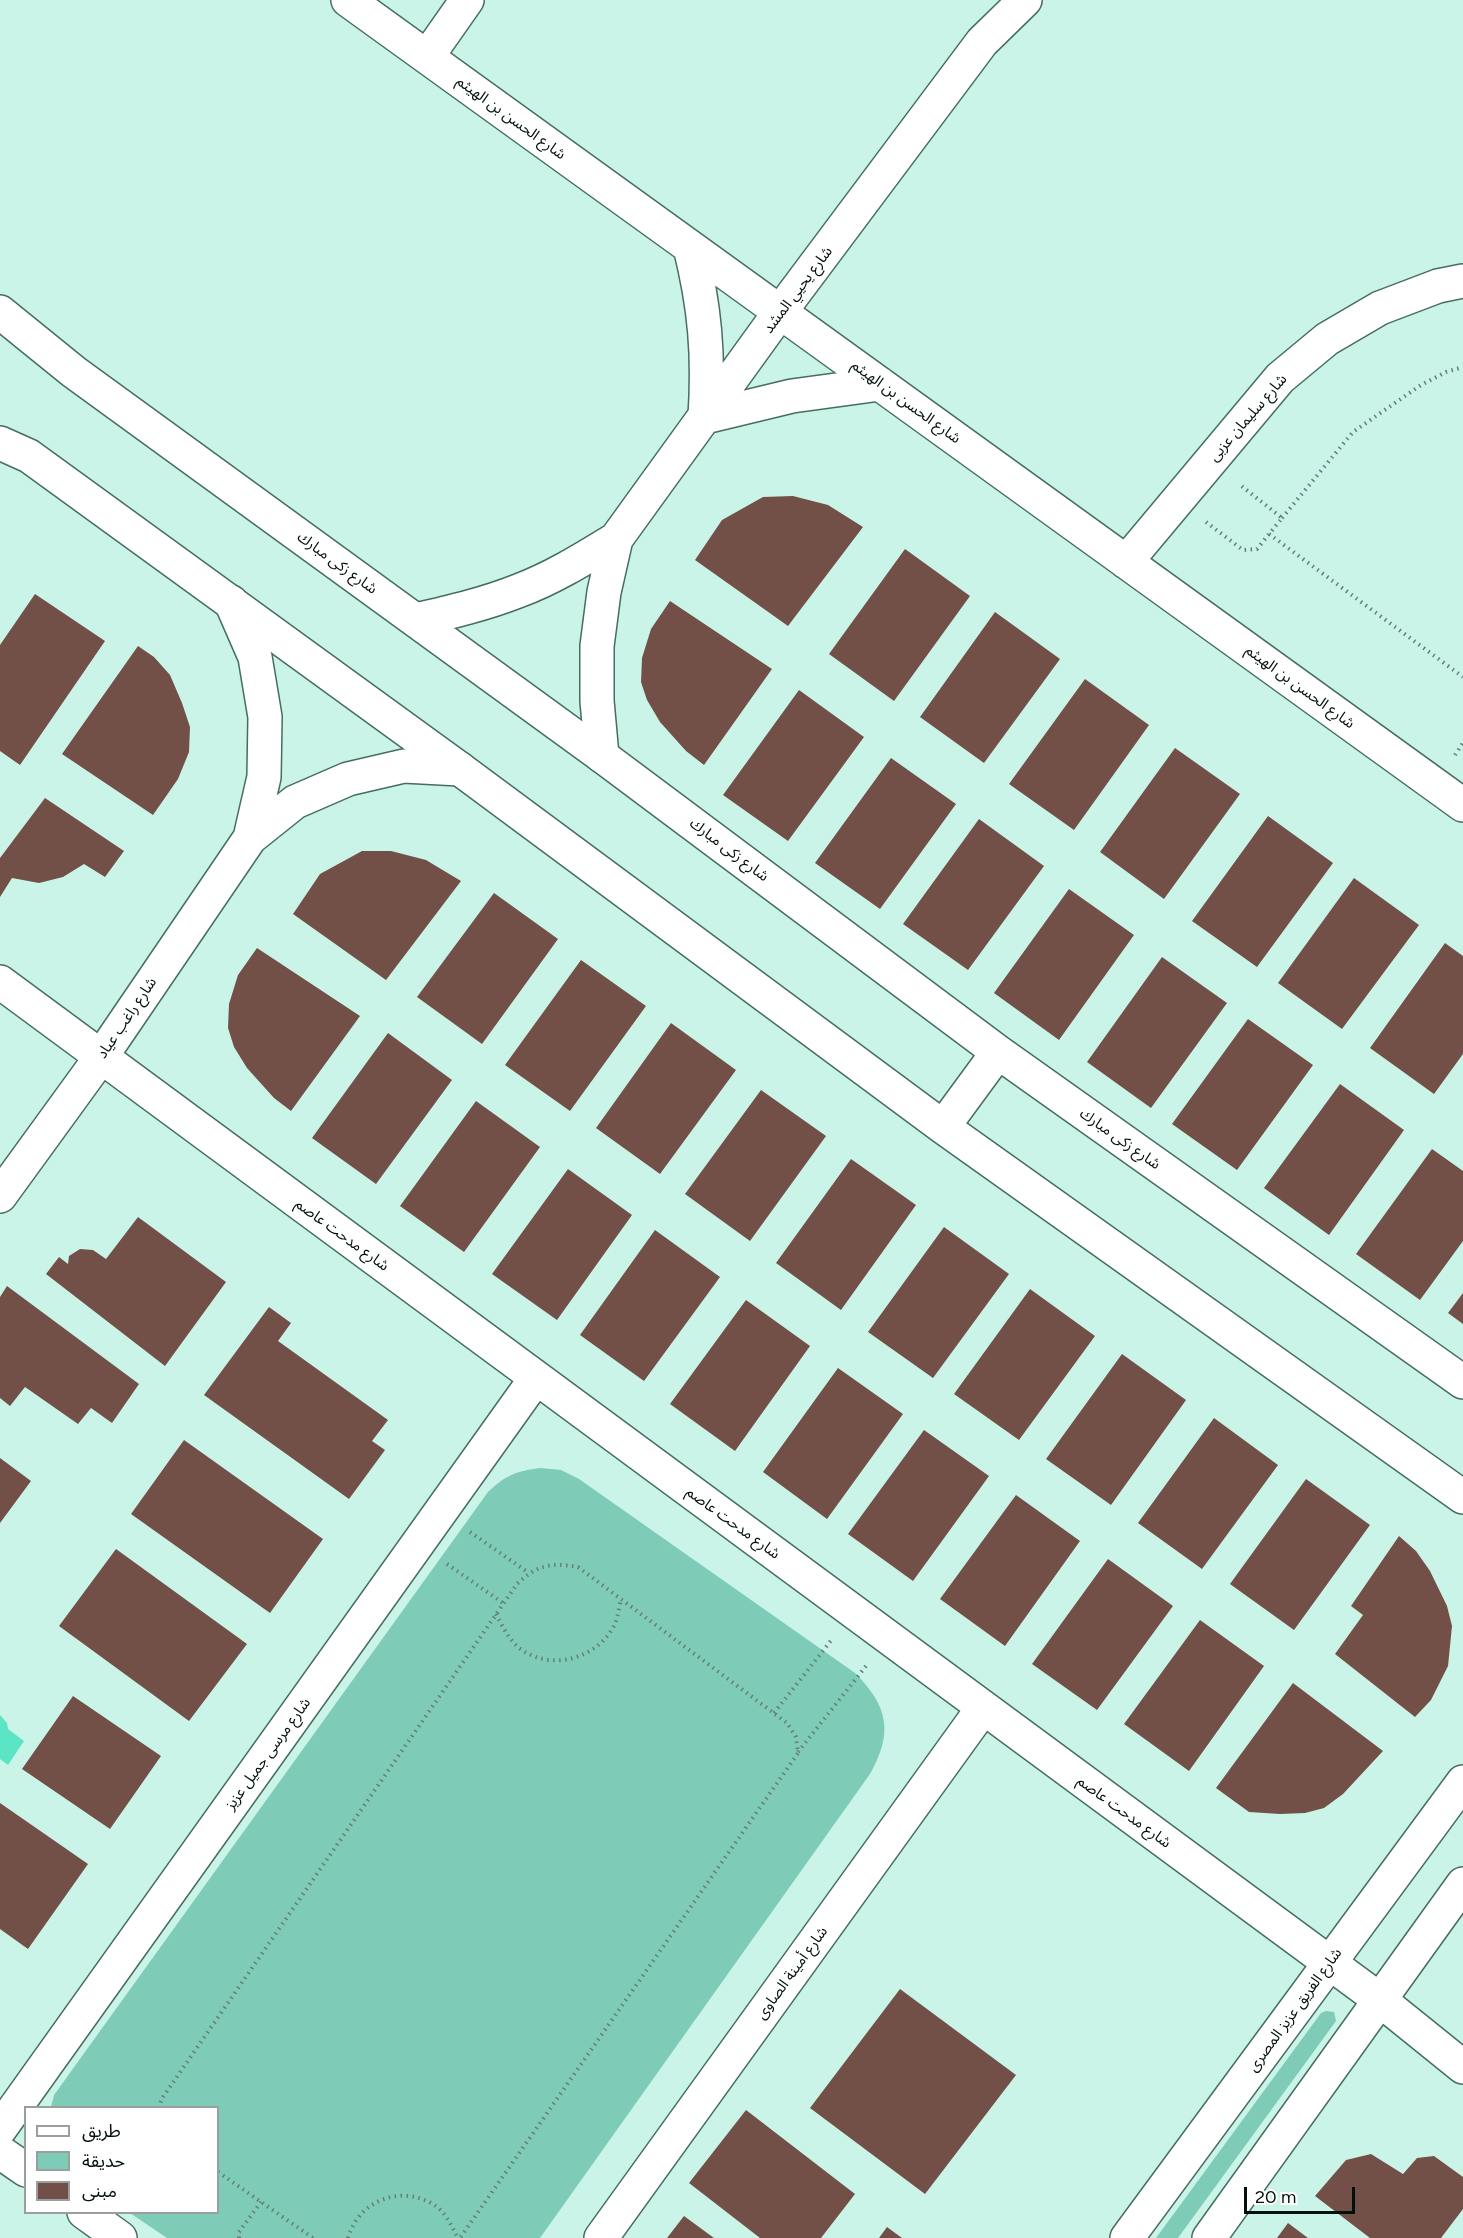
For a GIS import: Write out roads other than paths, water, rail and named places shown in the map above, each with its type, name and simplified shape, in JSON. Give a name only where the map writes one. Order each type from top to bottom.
[{"type":"street","name":"شارع الحسن بن الهيثم","points":[[348,0],[1463,805]]},
{"type":"street","points":[[427,57],[467,0]]},
{"type":"street","name":"شارع يحيي المشد","points":[[982,42],[997,0]]},
{"type":"street","name":"شارع يحيي المشد","points":[[416,620],[469,608],[520,591],[570,567],[616,538],[780,312],[982,42],[1024,0]]},
{"type":"street","points":[[690,247],[701,289],[706,331],[708,374],[705,417],[792,396],[835,388],[880,384]]},
{"type":"street","name":"شارع سليمان عزبى","points":[[1126,561],[1280,378],[1327,339],[1380,308],[1438,286],[1463,281]]},
{"type":"street","name":"شارع زكى مبارك","points":[[0,312],[74,372],[602,756],[998,1052],[1463,1382]]},
{"type":"street","points":[[0,443],[28,456],[231,602],[943,1127],[1463,1497]]},
{"type":"street","name":"شارع يحيي المشد","points":[[602,756],[597,701],[597,646],[604,592],[616,538]]},
{"type":"street","name":"شارع راغب عياد","points":[[231,602],[255,657],[265,717],[264,777],[250,837]]},
{"type":"street","name":"شارع راغب عياد","points":[[0,1196],[101,1057],[250,837],[295,802],[348,779],[404,766],[460,769]]},
{"type":"street","name":"شارع مدحت عاصم","points":[[0,982],[1380,2000],[1463,2067]]},
{"type":"street","points":[[943,1127],[998,1052]]},
{"type":"street","name":"شارع مرسى جميل عزيز","points":[[0,2129],[536,1378]]},
{"type":"street","name":"شارع أمينة الصاوى","points":[[601,2238],[983,1708]]},
{"type":"street","name":"شارع الفريق عزيز المصرى","points":[[1127,2238],[1463,1782]]},
{"type":"street","points":[[1209,2238],[1463,1884]]},
{"type":"street","points":[[0,2152],[24,2169]]},
{"type":"street","points":[[87,2214],[120,2238]]}]
